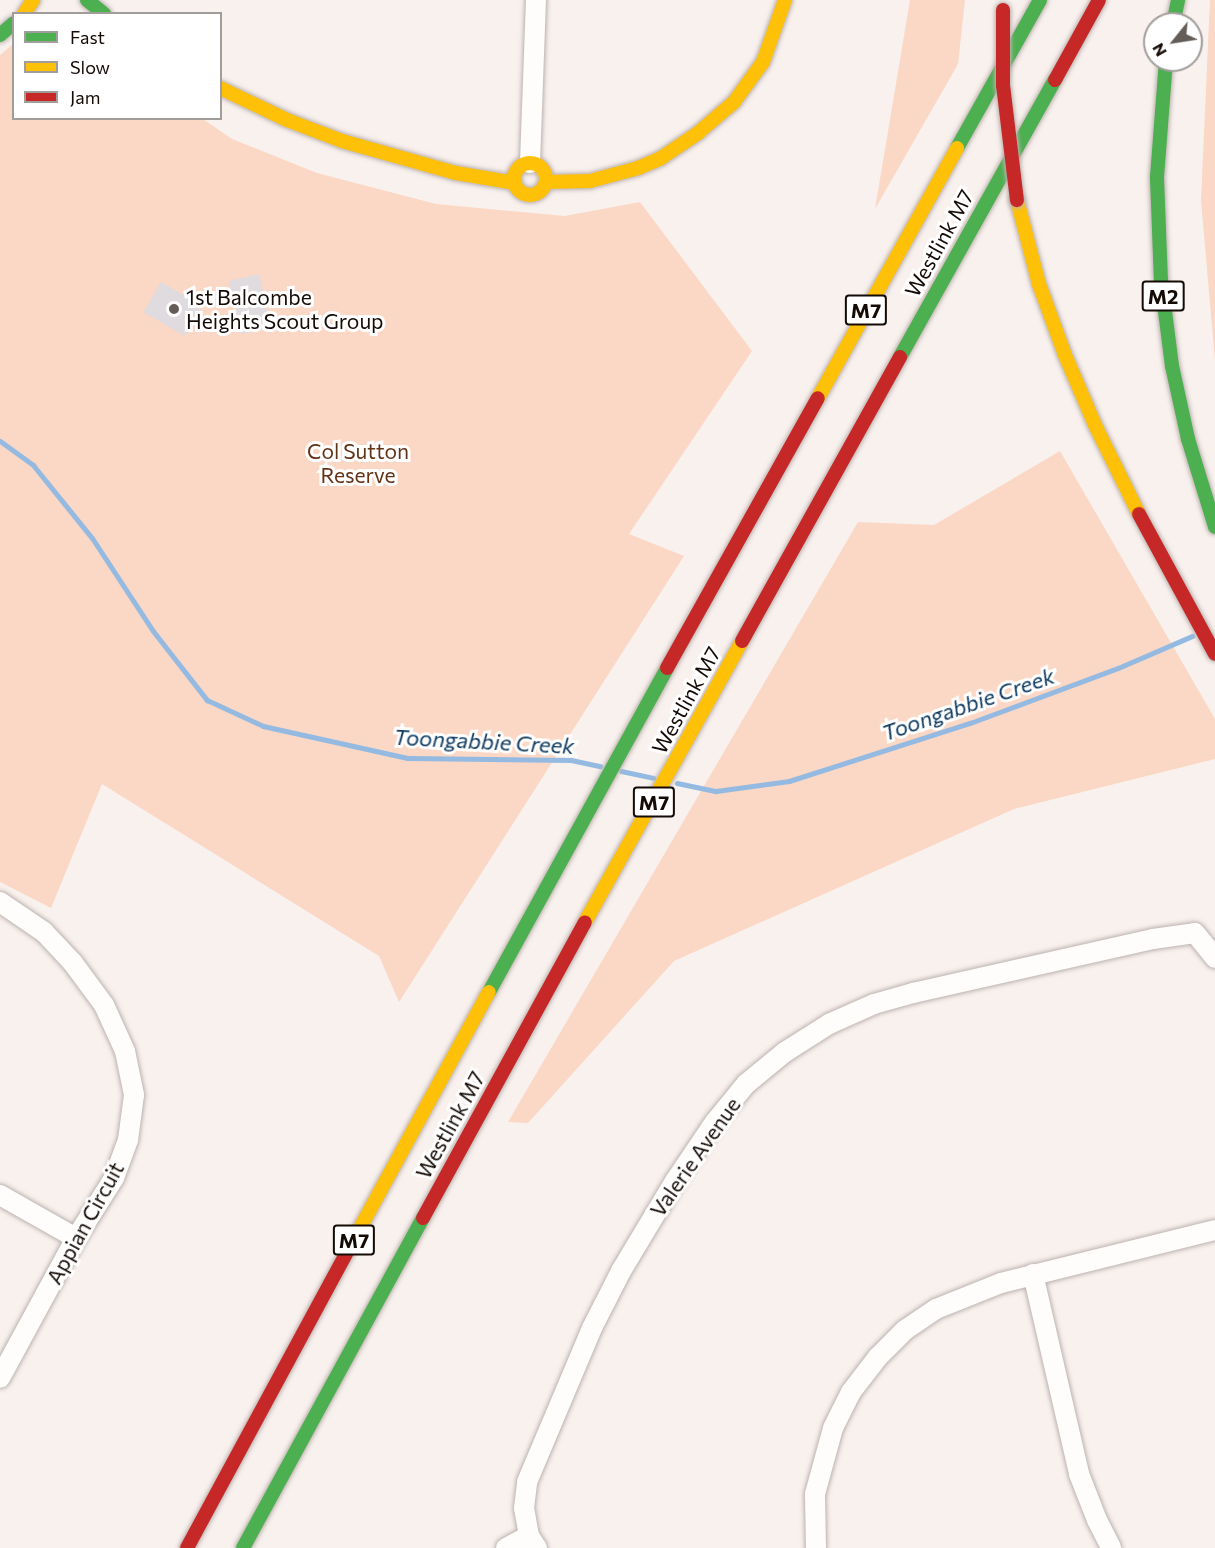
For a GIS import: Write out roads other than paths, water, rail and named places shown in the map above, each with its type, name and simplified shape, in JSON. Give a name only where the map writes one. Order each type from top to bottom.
[{"type":"main road","points":[[87,0],[102,12]]},
{"type":"main road","points":[[546,182],[590,181],[621,173],[661,158],[698,133],[734,102],[763,62],[774,37],[784,0]]},
{"type":"main road","name":"Westlink M7","points":[[187,1548],[693,620],[1040,0]]},
{"type":"main road","name":"Westlink M7","points":[[243,1548],[566,957],[1099,0]]},
{"type":"main road","points":[[1004,5],[1003,85],[1017,200],[1039,284],[1065,355],[1095,425],[1157,550],[1215,654]]},
{"type":"main road","points":[[0,35],[12,25]]},
{"type":"main road","name":"M2","points":[[1165,72],[1157,178],[1161,280],[1172,366],[1188,439],[1215,527]]},
{"type":"main road","points":[[222,88],[286,120],[342,141],[433,167],[515,183]]},
{"type":"main road","points":[[530,163],[544,170],[546,182],[540,192],[530,195],[519,191],[515,183],[517,171],[530,163]]},
{"type":"street","points":[[530,163],[536,0]]},
{"type":"street","name":"Appian Circuit","points":[[0,902],[44,932],[73,963],[104,1005],[134,1055],[134,1095],[128,1140],[114,1178],[76,1238],[0,1378]]},
{"type":"street","name":"Valerie Avenue","points":[[533,1542],[524,1508],[527,1482],[592,1328],[621,1271],[675,1181],[715,1122],[746,1084],[785,1052],[829,1024],[874,1004],[914,993],[1153,939],[1195,933],[1215,958]]},
{"type":"street","points":[[0,1195],[76,1238]]},
{"type":"street","points":[[816,1548],[815,1494],[833,1428],[851,1392],[878,1356],[905,1330],[936,1309],[972,1292],[1033,1274],[1215,1230]]},
{"type":"street","points":[[1033,1274],[1079,1474],[1111,1548]]},
{"type":"street","points":[[506,1548],[533,1542]]},
{"type":"waterway","name":"Toongabbie Creek","points":[[0,441],[33,465],[92,538],[153,631],[207,700],[263,726],[407,758],[571,760],[600,766]]},
{"type":"waterway","name":"Toongabbie Creek","points":[[677,783],[716,791],[789,781],[970,723],[1118,668],[1192,636]]},
{"type":"waterway","name":"Toongabbie Creek","points":[[621,771],[653,778]]},
{"type":"place","name":"1st Balcombe Heights Scout Group","points":[[174,309]]},
{"type":"park label","name":"Col Sutton Reserve","points":[[358,463]]}]
